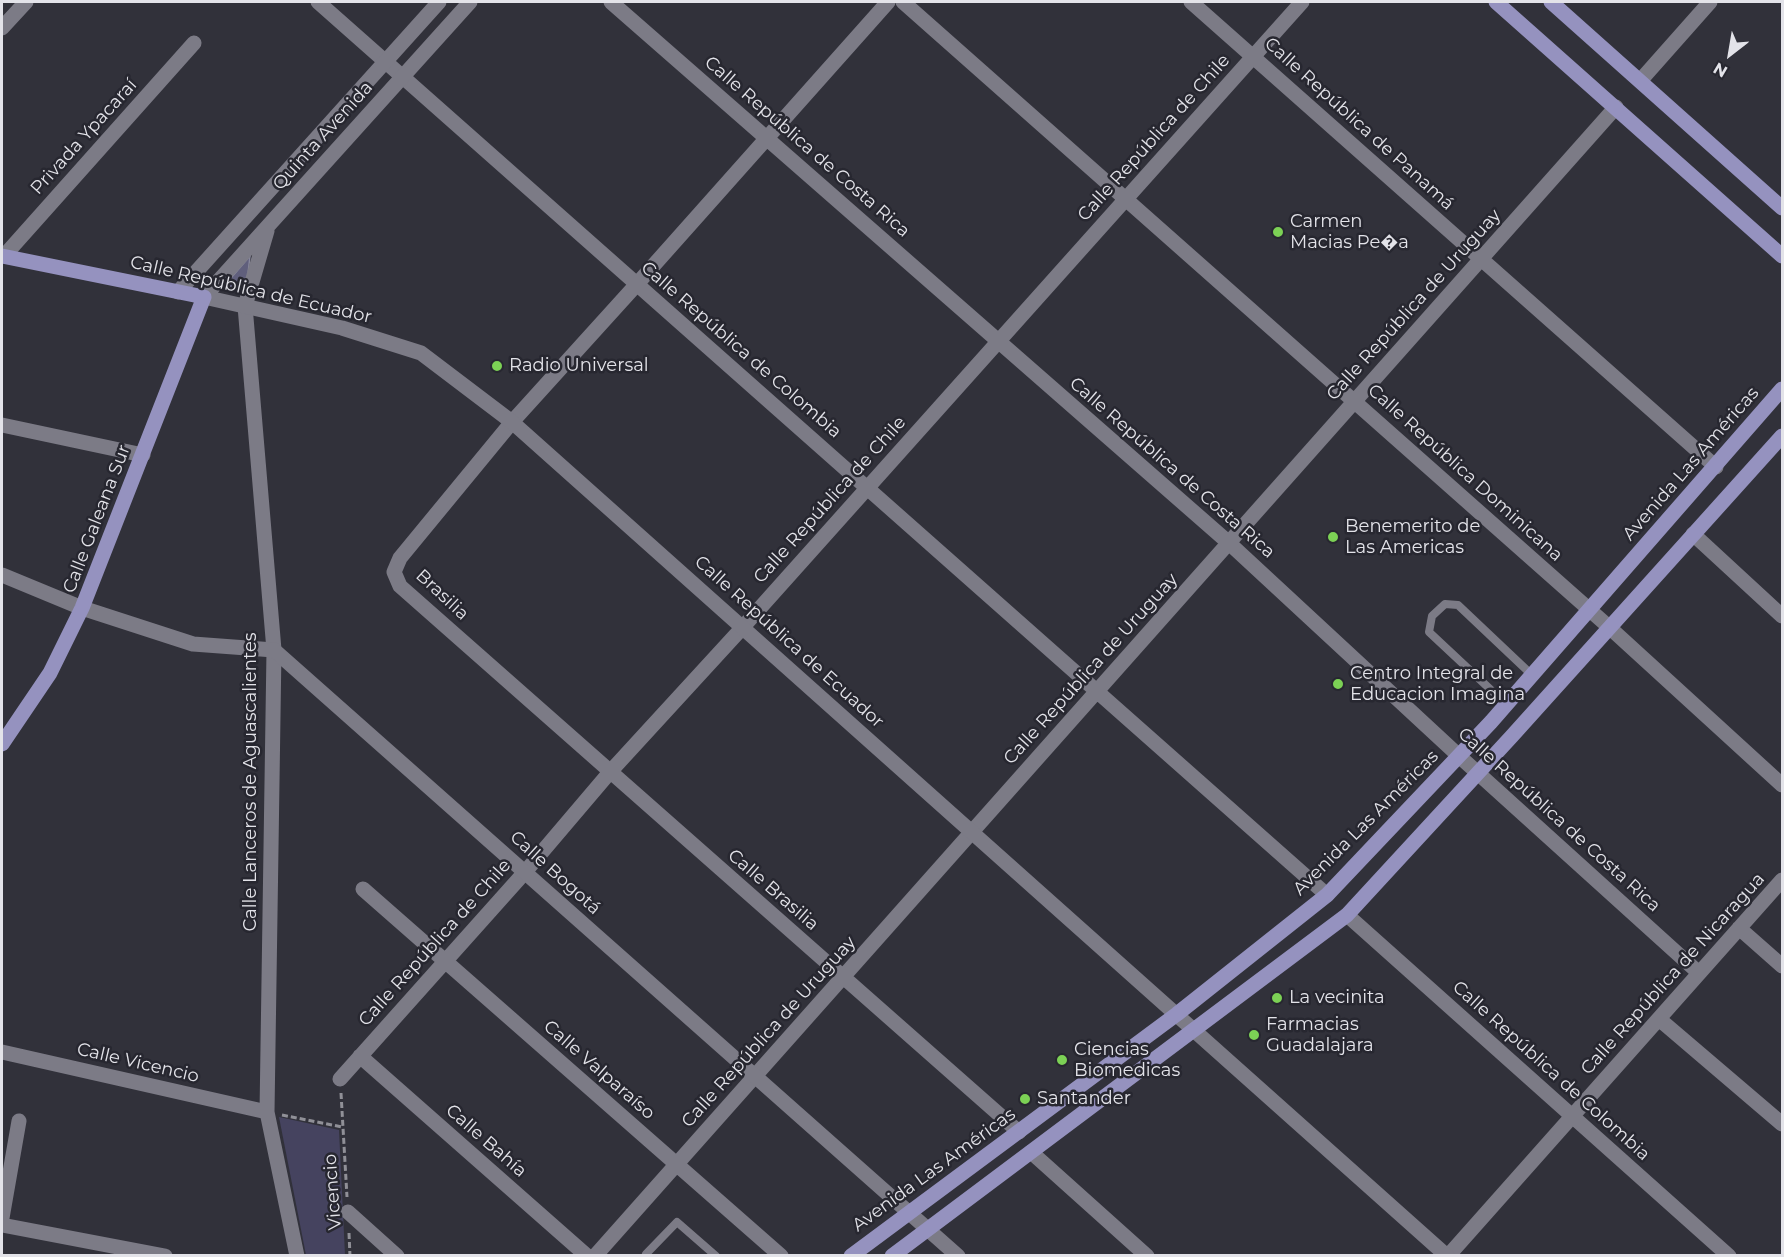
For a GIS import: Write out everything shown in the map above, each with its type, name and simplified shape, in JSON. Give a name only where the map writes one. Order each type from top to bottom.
[{"type":"main road","points":[[1496,2],[1782,256]]},
{"type":"main road","points":[[1551,2],[1782,208]]},
{"type":"main road","name":"Calle República de Ecuador","points":[[3,256],[204,297]]},
{"type":"main road","name":"Calle Galeana Sur","points":[[2,744],[50,673],[82,608],[204,297]]},
{"type":"main road","name":"Avenida Las Américas","points":[[851,1256],[1177,1014],[1327,895],[1506,704],[1782,389]]},
{"type":"main road","points":[[892,1256],[1347,915],[1782,439]]},
{"type":"street","points":[[2,28],[26,2]]},
{"type":"street","name":"Calle República de Colombia","points":[[318,2],[1327,895]]},
{"type":"street","name":"Quinta Avenida","points":[[178,292],[440,2]]},
{"type":"street","name":"Quinta Avenida","points":[[204,297],[470,2]]},
{"type":"street","name":"Calle República de Costa Rica","points":[[611,2],[1229,543],[1459,756],[1699,973]]},
{"type":"street","name":"Brasilia","points":[[610,772],[400,586],[394,573],[399,558],[512,422],[888,2]]},
{"type":"street","name":"Calle República Dominicana","points":[[903,2],[1590,610],[1782,785]]},
{"type":"street","name":"Calle República de Panamá","points":[[1191,2],[1716,466]]},
{"type":"street","name":"Calle República de Chile","points":[[340,1079],[525,872],[610,772],[743,627],[1302,2]]},
{"type":"street","points":[[1640,81],[1710,2]]},
{"type":"street","name":"Privada Ypacaraí","points":[[3,256],[194,43]]},
{"type":"street","name":"Calle República de Uruguay","points":[[595,1256],[1616,107]]},
{"type":"street","points":[[245,306],[268,226]]},
{"type":"street","name":"Calle República de Ecuador","points":[[204,297],[342,327],[421,353],[512,422],[1448,1256]]},
{"type":"street","name":"Calle Lanceros de Aguascalientes","points":[[245,306],[274,650],[267,1112],[297,1256]]},
{"type":"street","points":[[2,424],[142,455]]},
{"type":"street","points":[[1693,534],[1782,616]]},
{"type":"street","points":[[2,575],[82,608],[193,644],[274,650]]},
{"type":"street","name":"Calle Bogotá","points":[[274,650],[958,1256]]},
{"type":"street","name":"Calle Brasilia","points":[[610,772],[1019,1132]]},
{"type":"street","name":"Calle República de Nicaragua","points":[[1448,1256],[1782,880]]},
{"type":"street","name":"Calle Valparaíso","points":[[363,889],[781,1256]]},
{"type":"street","name":"Calle República de Colombia","points":[[1347,915],[1729,1256]]},
{"type":"street","points":[[1739,928],[1782,966]]},
{"type":"street","points":[[1659,1019],[1782,1124]]},
{"type":"street","name":"Calle Vicencio","points":[[2,1052],[267,1112]]},
{"type":"street","name":"Calle Bahía","points":[[360,1056],[587,1256]]},
{"type":"street","points":[[2,1218],[19,1121]]},
{"type":"street","points":[[1031,1152],[1147,1256]]},
{"type":"street","points":[[348,1212],[396,1256]]},
{"type":"street","points":[[2,1225],[92,1250],[165,1256]]},
{"type":"lane","points":[[1506,704],[1429,632],[1432,616],[1445,604],[1458,605],[1532,675]]},
{"type":"lane","points":[[648,1256],[646,1254],[677,1222],[716,1256]]},
{"type":"path","name":"Vicencio","points":[[340,1079],[350,1256]]},
{"type":"path","name":"Vicencio","points":[[267,1112],[342,1127]]},
{"type":"shaded area","points":[[279,1117],[339,1130],[345,1255],[306,1255]]},
{"type":"water","points":[[250,256],[246,291],[224,286]]},
{"type":"place","name":"Carmen Macias Pe�a","points":[[1278,232]]},
{"type":"place","name":"Radio Universal","points":[[497,366]]},
{"type":"place","name":"Benemerito de Las Americas","points":[[1333,537]]},
{"type":"place","name":"Centro Integral de Educacion Imagina","points":[[1338,684]]},
{"type":"place","name":"La vecinita","points":[[1277,998]]},
{"type":"place","name":"Farmacias Guadalajara","points":[[1254,1035]]},
{"type":"place","name":"Ciencias Biomedicas","points":[[1062,1060]]},
{"type":"place","name":"Santander","points":[[1025,1099]]}]
